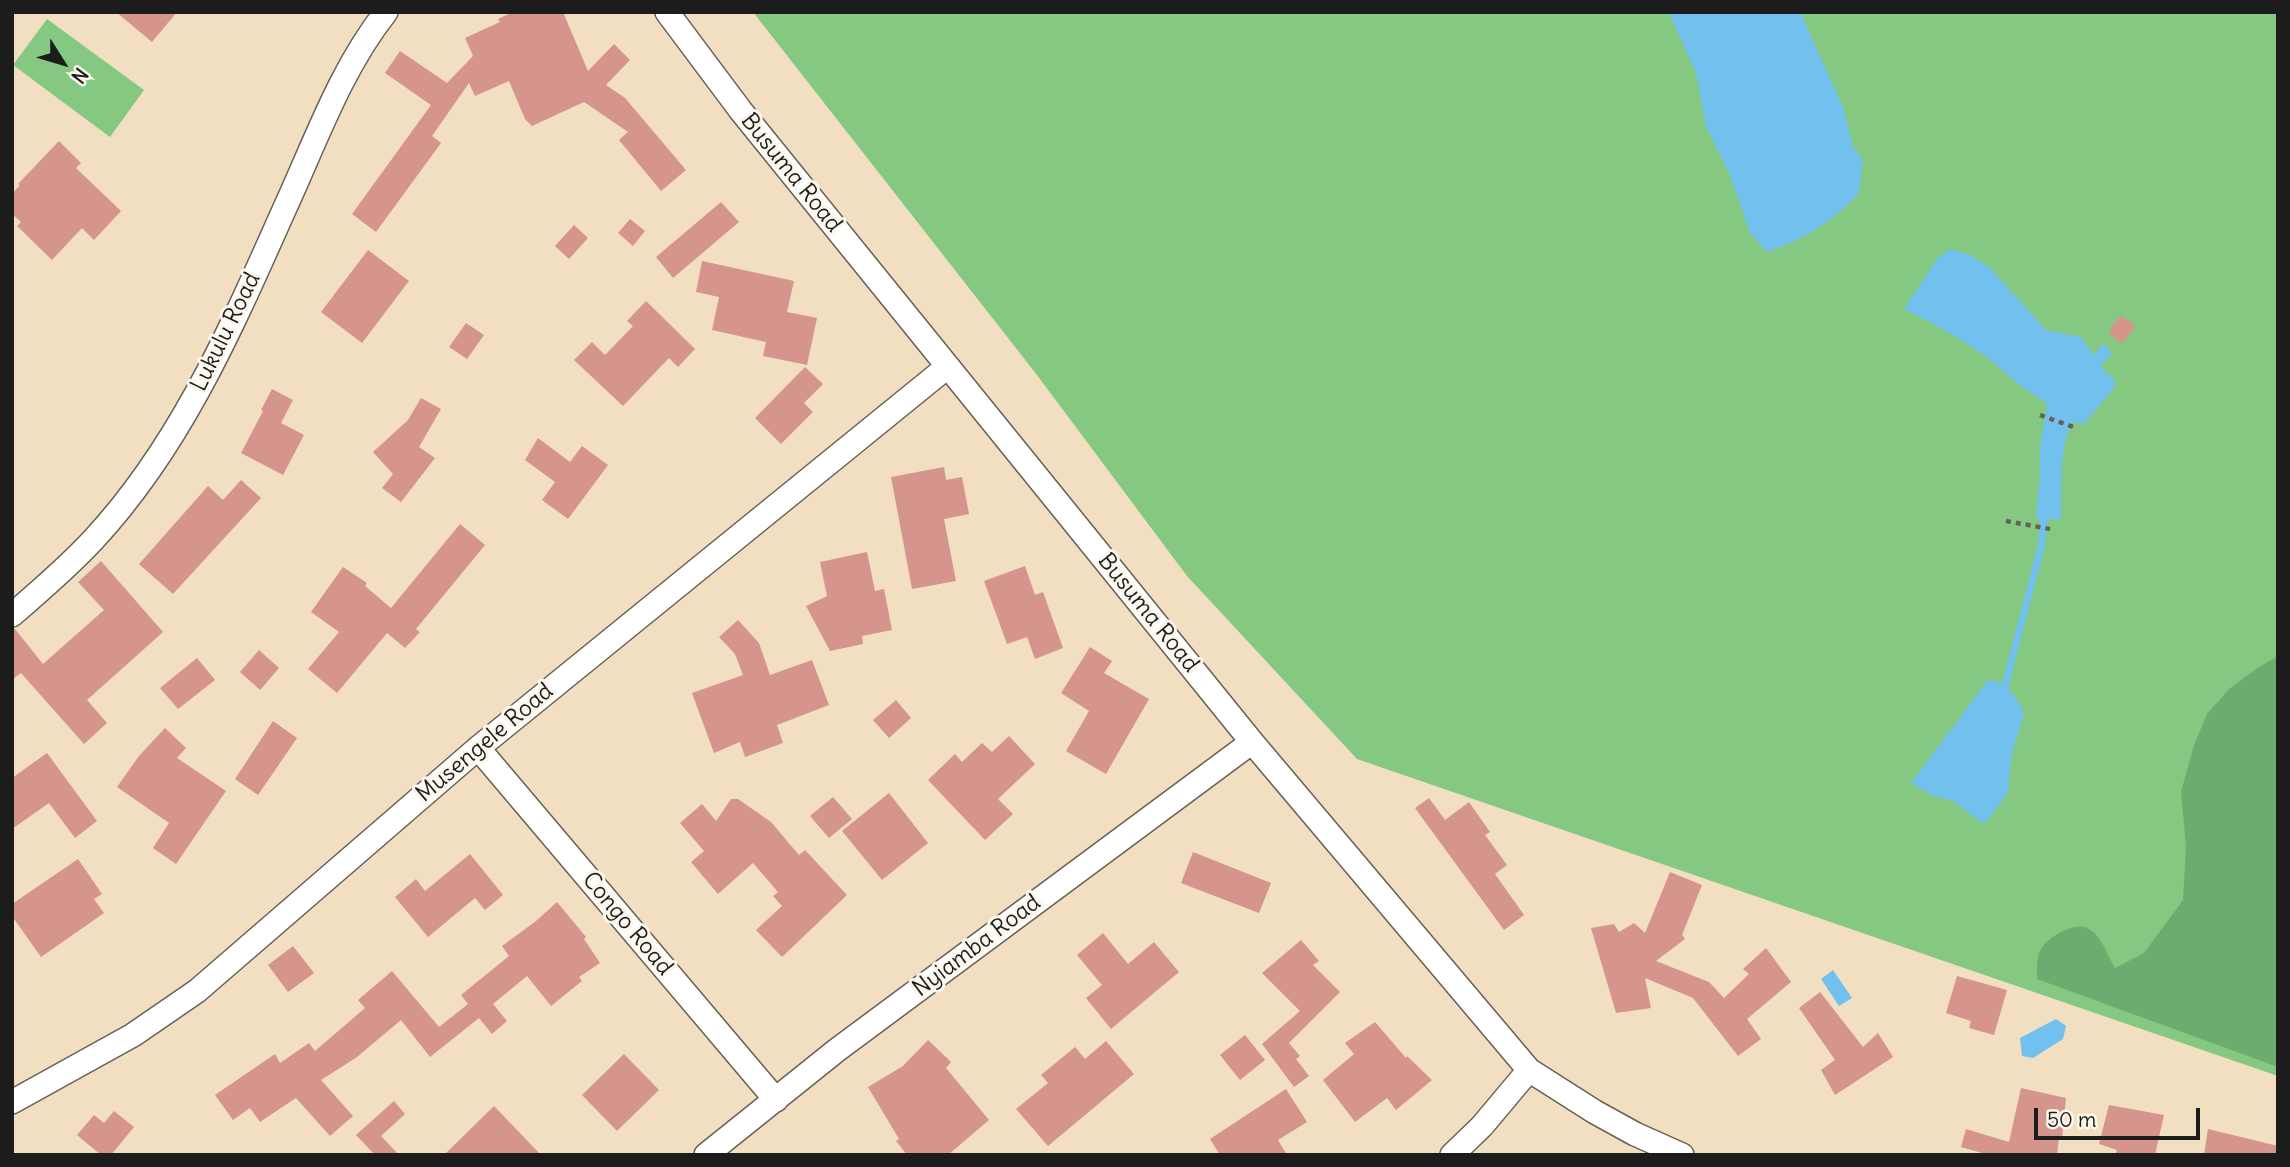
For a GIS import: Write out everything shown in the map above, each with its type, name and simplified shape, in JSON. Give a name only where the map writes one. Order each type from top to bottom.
[{"type":"street","name":"Lukulu Road","points":[[12,615],[94,540],[165,447],[216,358],[343,81],[372,30],[386,12]]},
{"type":"street","name":"Busuma Road","points":[[667,12],[741,111],[1252,743],[1529,1070],[1595,1112],[1682,1155]]},
{"type":"street","name":"Musengele Road","points":[[12,1102],[133,1035],[197,992],[478,748],[947,367]]},
{"type":"street","name":"Nyiamba Road","points":[[706,1155],[837,1051],[1252,743]]},
{"type":"street","name":"Congo Road","points":[[478,748],[776,1100]]},
{"type":"street","points":[[1452,1155],[1482,1126],[1529,1070]]},
{"type":"path","points":[[2040,415],[2076,428]]},
{"type":"path","points":[[2006,521],[2050,528]]},
{"type":"green space","points":[[753,12],[2278,12],[2278,1076],[1357,759],[1187,576],[1037,375]]},
{"type":"green space","points":[[47,19],[144,90],[110,137],[13,65]]},
{"type":"green space","points":[[2278,656],[2278,1067],[2037,979],[2037,971],[2043,946],[2069,928],[2082,927],[2092,931],[2115,968],[2144,953],[2183,900],[2186,846],[2181,792],[2194,745],[2207,714],[2229,689]]},
{"type":"water","points":[[1674,12],[1800,12],[1843,107],[1853,147],[1863,160],[1859,193],[1828,221],[1793,242],[1767,252],[1750,233],[1730,175],[1706,126],[1696,73],[1670,15]]},
{"type":"water","points":[[1951,249],[1970,255],[1991,269],[2046,330],[2081,337],[2094,355],[2103,343],[2112,353],[2101,365],[2104,371],[2115,379],[2114,388],[2084,424],[2073,422],[2068,432],[2062,469],[2061,519],[2036,519],[2040,448],[2047,403],[2021,386],[1981,353],[1904,309],[1938,258]]},
{"type":"water","points":[[1988,680],[2010,691],[2024,714],[2011,757],[2008,793],[1984,824],[1953,801],[1931,795],[1911,783]]},
{"type":"water","points":[[1833,970],[1852,998],[1839,1006],[1821,979]]},
{"type":"water","points":[[2056,1019],[2066,1026],[2063,1039],[2033,1058],[2022,1056],[2020,1038]]},
{"type":"building","points":[[116,12],[177,12],[152,42]]},
{"type":"building","points":[[513,12],[563,12],[588,71],[614,44],[630,60],[606,85],[625,98],[686,170],[661,191],[619,140],[628,132],[584,102],[532,126],[525,119],[509,81],[475,96],[469,83],[432,136],[441,143],[376,232],[352,214],[431,105],[385,73],[400,51],[447,83],[473,56],[465,38],[500,22],[498,19]]},
{"type":"building","points":[[59,141],[81,163],[76,168],[121,211],[94,240],[82,228],[52,260],[17,226],[21,222],[12,214],[12,194],[20,185],[18,184]]},
{"type":"building","points":[[721,202],[739,222],[673,278],[656,257]]},
{"type":"building","points":[[630,219],[645,231],[633,246],[618,233]]},
{"type":"building","points":[[574,225],[588,238],[569,259],[555,246]]},
{"type":"building","points":[[368,250],[409,281],[362,343],[321,312]]},
{"type":"building","points":[[702,261],[794,281],[787,312],[817,318],[807,365],[763,356],[766,342],[712,330],[719,297],[696,292]]},
{"type":"building","points":[[646,301],[695,349],[678,367],[669,358],[623,406],[574,360],[592,342],[605,355],[633,326],[627,321]]},
{"type":"building","points":[[2121,315],[2136,326],[2122,344],[2108,332]]},
{"type":"building","points":[[466,323],[484,335],[467,359],[449,347]]},
{"type":"building","points":[[805,367],[823,384],[804,403],[813,412],[781,444],[755,418]]},
{"type":"building","points":[[272,389],[293,400],[281,423],[304,435],[283,475],[241,453]]},
{"type":"building","points":[[421,398],[441,409],[419,447],[435,458],[401,502],[382,488],[393,474],[373,452],[408,420]]},
{"type":"building","points":[[538,438],[570,462],[582,446],[608,465],[568,519],[542,500],[555,482],[525,460]]},
{"type":"building","points":[[944,467],[946,480],[962,477],[969,514],[944,519],[956,581],[912,589],[891,477]]},
{"type":"building","points":[[241,480],[261,498],[173,594],[139,564],[208,486],[223,500]]},
{"type":"building","points":[[460,524],[485,545],[416,629],[420,632],[405,648],[387,633],[337,693],[308,669],[339,632],[311,612],[343,567],[367,583],[365,586],[391,608]]},
{"type":"building","points":[[867,552],[875,591],[884,589],[892,630],[862,636],[863,644],[830,651],[806,606],[827,596],[820,562]]},
{"type":"building","points":[[101,561],[163,632],[87,700],[107,723],[84,744],[21,673],[12,680],[12,629],[15,629],[43,664],[104,610],[78,582]]},
{"type":"building","points":[[1025,566],[1035,595],[1043,592],[1063,648],[1035,659],[1027,637],[1007,644],[984,581]]},
{"type":"building","points":[[738,620],[759,643],[770,675],[812,660],[829,705],[777,725],[783,743],[745,757],[740,742],[714,753],[692,693],[743,675],[735,654],[719,637]]},
{"type":"building","points":[[1090,647],[1112,661],[1104,673],[1149,699],[1106,774],[1066,751],[1089,711],[1061,693]]},
{"type":"building","points":[[259,650],[279,668],[260,690],[240,672]]},
{"type":"building","points":[[197,658],[215,680],[178,709],[160,688]]},
{"type":"building","points":[[896,700],[911,718],[889,738],[873,720]]},
{"type":"building","points":[[273,721],[297,738],[258,795],[235,779]]},
{"type":"building","points":[[165,728],[186,748],[177,758],[226,791],[176,864],[153,848],[169,823],[117,787],[139,756]]},
{"type":"building","points":[[1009,736],[1035,764],[998,799],[1013,814],[985,840],[928,780],[955,754],[962,762],[982,743],[992,752]]},
{"type":"building","points":[[47,753],[97,821],[75,838],[49,803],[12,829],[12,778]]},
{"type":"building","points":[[889,793],[928,843],[882,880],[842,831]]},
{"type":"building","points":[[833,797],[852,819],[829,838],[810,816]]},
{"type":"building","points":[[1429,798],[1445,820],[1469,802],[1490,832],[1485,835],[1507,865],[1495,874],[1524,915],[1504,930],[1415,808]]},
{"type":"building","points":[[731,799],[738,799],[771,822],[799,855],[805,850],[847,895],[782,957],[756,930],[782,906],[773,896],[778,892],[753,863],[718,894],[691,862],[704,851],[680,823],[702,804],[716,821]]},
{"type":"building","points":[[1193,852],[1271,883],[1259,913],[1181,883]]},
{"type":"building","points":[[470,854],[503,895],[485,910],[475,898],[428,937],[395,897],[416,879],[425,891]]},
{"type":"building","points":[[78,859],[102,894],[94,899],[104,913],[41,957],[12,916],[12,904]]},
{"type":"building","points":[[1670,872],[1702,885],[1682,935],[1685,939],[1656,961],[1709,982],[1724,998],[1749,974],[1743,969],[1766,948],[1791,982],[1747,1019],[1761,1039],[1738,1056],[1693,998],[1645,978],[1651,1008],[1616,1013],[1591,928],[1614,924],[1619,932],[1634,923],[1645,933]]},
{"type":"building","points":[[557,902],[586,937],[584,939],[600,963],[579,977],[582,981],[551,1006],[527,976],[493,1004],[507,1021],[492,1034],[479,1018],[430,1057],[401,1020],[357,1057],[321,1080],[353,1116],[330,1136],[296,1098],[260,1122],[250,1108],[233,1120],[215,1095],[275,1054],[280,1063],[309,1043],[315,1051],[365,1008],[358,1000],[392,971],[439,1027],[468,1004],[461,995],[509,956],[502,946]]},
{"type":"building","points":[[1103,933],[1128,964],[1154,942],[1179,972],[1111,1029],[1086,998],[1102,985],[1077,955]]},
{"type":"building","points":[[1301,940],[1319,961],[1313,965],[1340,992],[1289,1043],[1300,1056],[1296,1059],[1309,1076],[1294,1087],[1262,1044],[1300,1011],[1262,973]]},
{"type":"building","points":[[293,946],[314,973],[288,992],[268,965]]},
{"type":"building","points":[[1957,976],[2007,990],[1994,1035],[1969,1028],[1971,1021],[1946,1013]]},
{"type":"building","points":[[1820,992],[1863,1047],[1878,1033],[1893,1057],[1835,1095],[1821,1070],[1835,1060],[1799,1008]]},
{"type":"building","points":[[1375,1022],[1406,1058],[1407,1056],[1432,1080],[1396,1110],[1387,1098],[1355,1122],[1323,1080],[1354,1054],[1345,1043]]},
{"type":"building","points":[[1245,1035],[1265,1060],[1240,1080],[1220,1055]]},
{"type":"building","points":[[928,1040],[951,1062],[946,1068],[989,1120],[948,1155],[907,1155],[896,1141],[899,1139],[868,1087],[903,1066]]},
{"type":"building","points":[[1106,1041],[1134,1074],[1048,1146],[1016,1109],[1048,1083],[1041,1075],[1075,1047],[1085,1059]]},
{"type":"building","points":[[624,1054],[659,1090],[617,1131],[582,1095]]},
{"type":"building","points":[[2021,1088],[2066,1098],[2062,1139],[2059,1138],[2057,1155],[1989,1155],[1961,1147],[1966,1129],[2009,1142]]},
{"type":"building","points":[[1286,1089],[1307,1122],[1278,1140],[1287,1155],[1220,1155],[1210,1139]]},
{"type":"building","points":[[394,1101],[405,1114],[381,1136],[399,1155],[375,1155],[356,1135]]},
{"type":"building","points":[[2109,1105],[2164,1115],[2155,1155],[2115,1155],[2117,1150],[2099,1144]]},
{"type":"building","points":[[494,1106],[541,1155],[444,1155]]},
{"type":"building","points":[[114,1111],[134,1127],[111,1155],[101,1155],[77,1135],[94,1115],[104,1123]]},
{"type":"building","points":[[2208,1129],[2278,1146],[2278,1155],[2204,1155]]},
{"type":"waterway","points":[[2000,693],[2005,686],[2041,547],[2045,512]]}]
